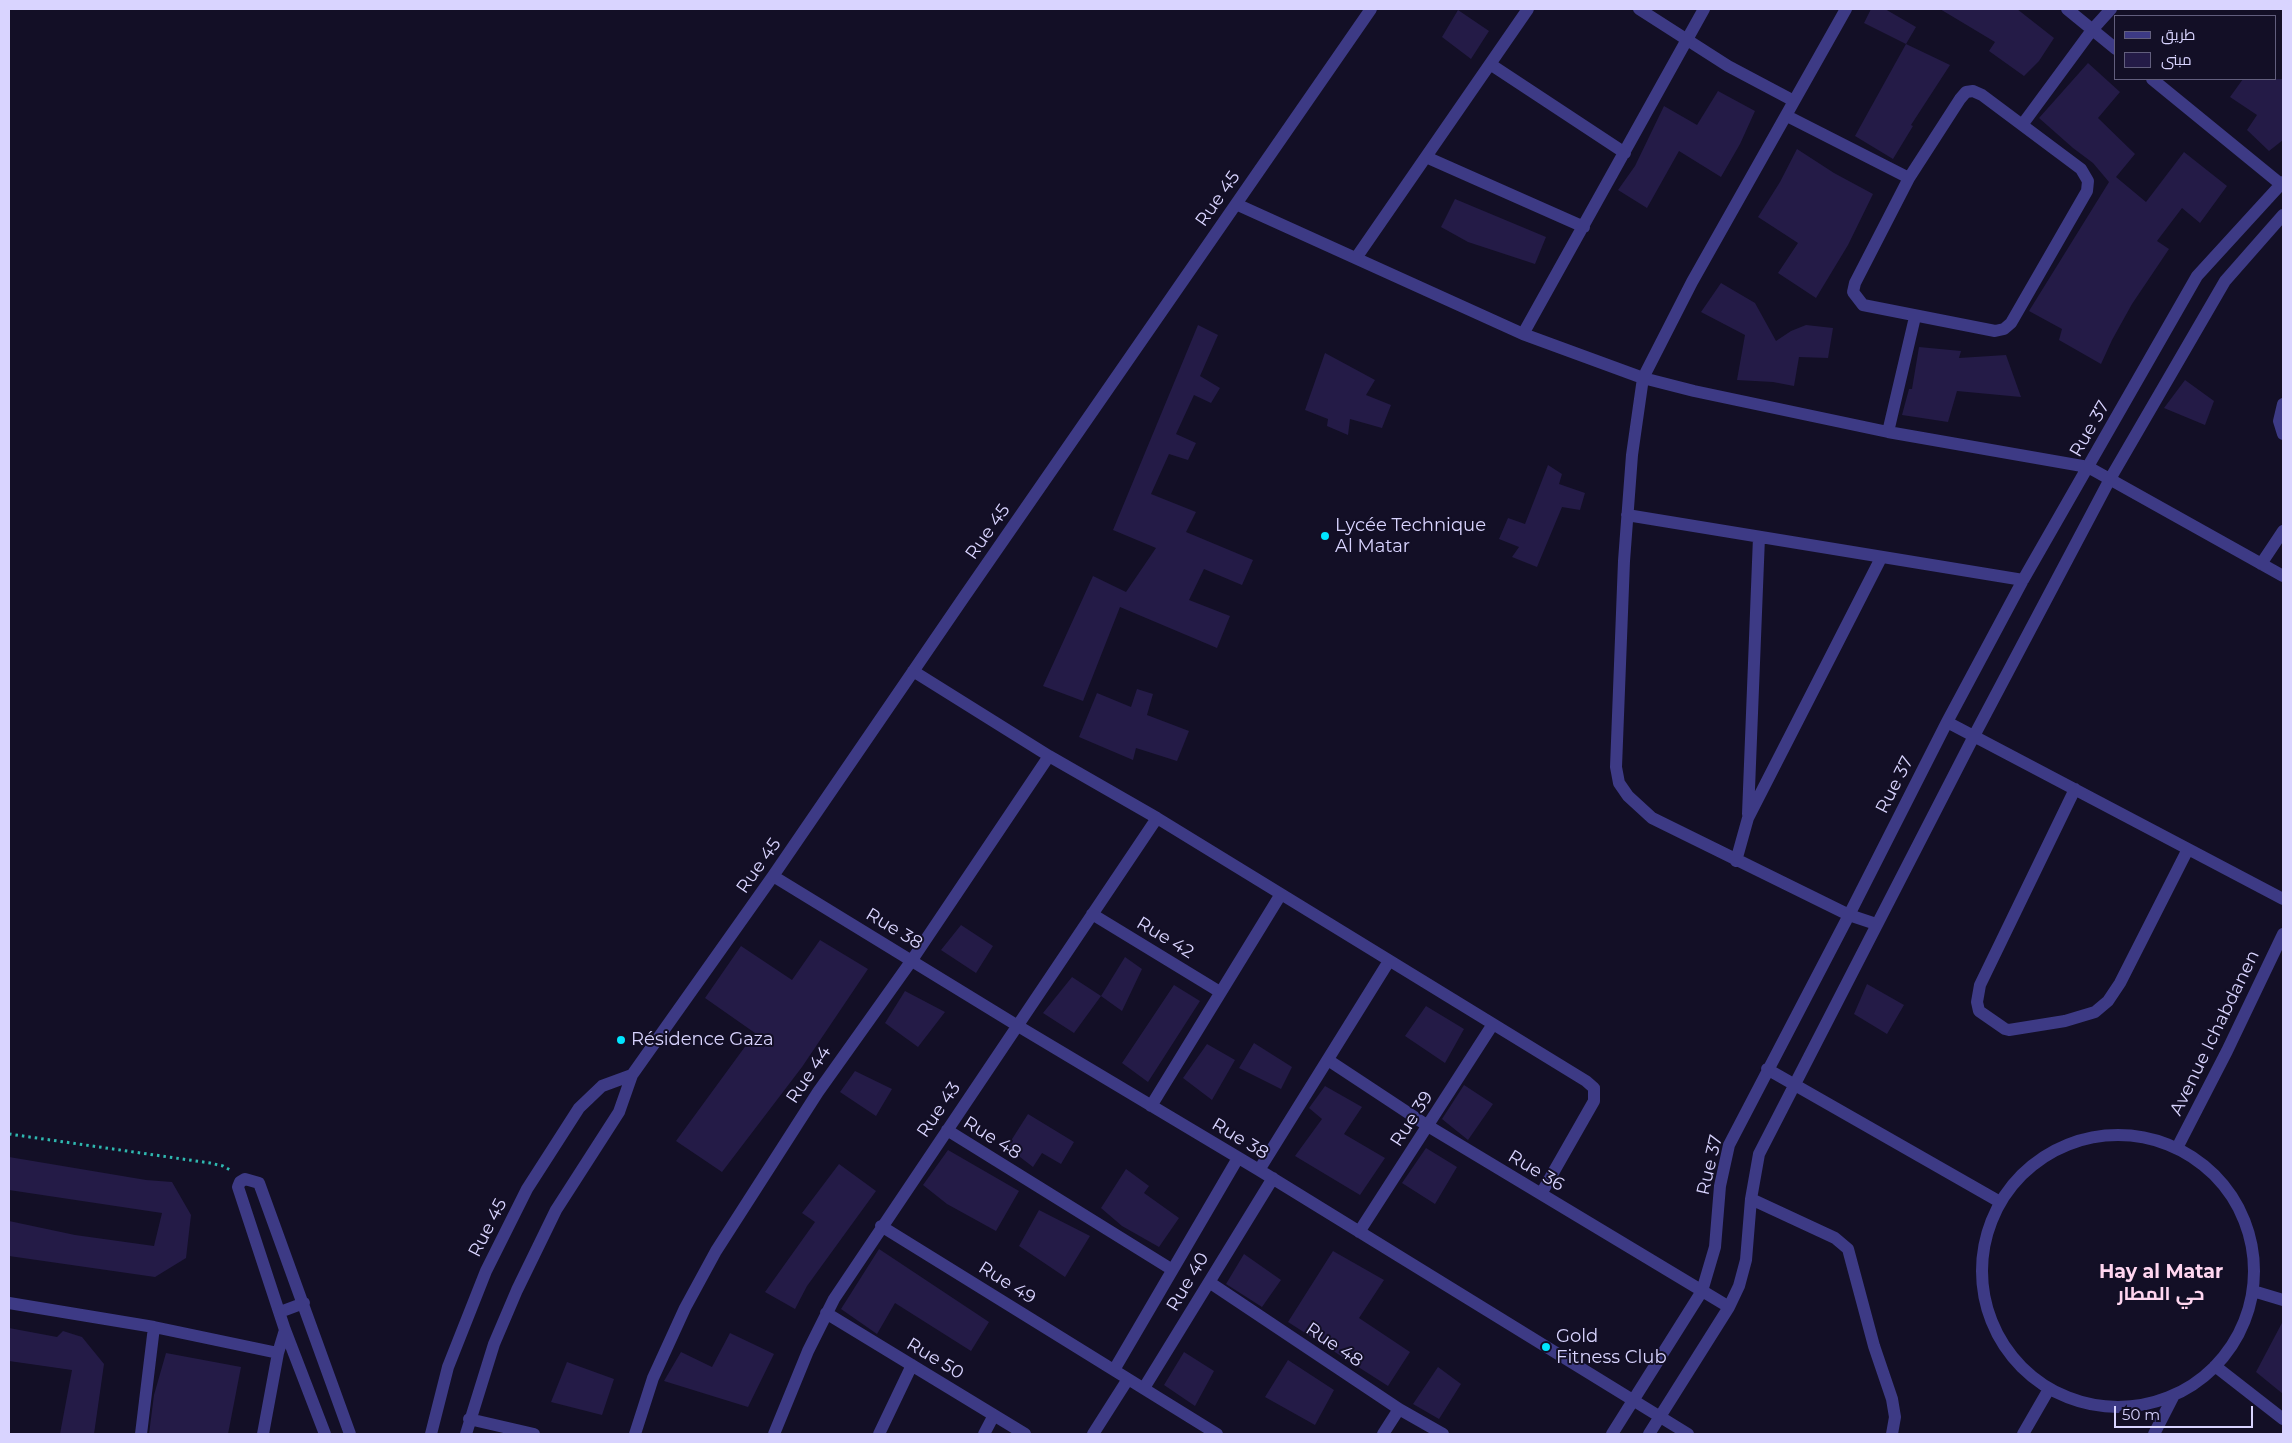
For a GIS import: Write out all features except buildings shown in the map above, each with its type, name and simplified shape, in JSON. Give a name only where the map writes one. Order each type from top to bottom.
[{"type":"street","name":"Rue 45","points":[[466,1434],[469,1419],[494,1344],[517,1290],[556,1210],[619,1112],[632,1075],[773,876],[1371,9]]},
{"type":"street","points":[[1356,258],[1528,9]]},
{"type":"street","points":[[1639,9],[1728,66],[1794,101]]},
{"type":"street","points":[[1523,334],[1704,9]]},
{"type":"street","points":[[1846,9],[1692,282],[1643,378],[1632,455],[1627,515],[1616,767],[1619,783],[1637,806],[1652,818],[1736,861],[1850,915],[1876,924]]},
{"type":"street","points":[[2067,9],[2114,47]]},
{"type":"street","points":[[2022,125],[2092,30],[2112,9]]},
{"type":"street","points":[[1490,64],[1625,152]]},
{"type":"street","points":[[2153,80],[2282,184]]},
{"type":"street","points":[[1973,91],[1982,95],[2022,125],[2081,169],[2088,181],[2087,191],[2011,324],[2004,329],[1995,331],[1863,305],[1853,292],[1855,283],[1909,178],[1966,92],[1973,91]]},
{"type":"street","points":[[1787,116],[1909,178]]},
{"type":"street","points":[[1426,157],[1584,227]]},
{"type":"street","name":"Rue 37","points":[[1612,1434],[1702,1291],[1715,1247],[1720,1186],[1729,1144],[1850,915],[1947,722],[2023,580],[2197,276],[2282,184]]},
{"type":"street","points":[[1236,204],[1523,334],[1643,378],[1694,391],[1888,432],[2088,466],[2283,576]]},
{"type":"street","points":[[1649,1434],[1728,1307],[1739,1286],[1746,1260],[1751,1199],[1760,1154],[1876,924],[2110,480],[2224,281],[2283,215]]},
{"type":"street","points":[[1888,432],[1915,316]]},
{"type":"street","points":[[2283,404],[2279,421],[2283,434]]},
{"type":"street","points":[[1627,515],[2023,580]]},
{"type":"street","points":[[2261,564],[2283,531]]},
{"type":"street","points":[[1748,818],[1758,537]]},
{"type":"street","points":[[1736,861],[1748,818],[1880,558]]},
{"type":"street","points":[[913,671],[1049,756],[1282,894],[1586,1081],[1594,1088],[1596,1093],[1594,1101],[1541,1194]]},
{"type":"street","points":[[1947,722],[2283,899]]},
{"type":"street","name":"Rue 44","points":[[635,1434],[653,1378],[685,1308],[716,1251],[818,1092],[912,960],[1049,756]]},
{"type":"street","points":[[2074,789],[1980,985],[1977,1002],[1979,1011],[2005,1029],[2009,1030],[2065,1020],[2095,1012],[2108,1001],[2120,983],[2188,849]]},
{"type":"street","name":"Rue 43","points":[[774,1434],[826,1313],[881,1226],[1018,1026],[1156,818]]},
{"type":"street","name":"Rue 38","points":[[773,876],[1018,1026],[1259,1170],[1688,1434]]},
{"type":"street","points":[[1151,1106],[1282,894]]},
{"type":"street","name":"Rue 42","points":[[1092,914],[1220,992]]},
{"type":"street","name":"Avenue Ichabdanen","points":[[2177,1148],[2227,1051],[2283,934]]},
{"type":"street","points":[[1259,1170],[1389,961]]},
{"type":"street","name":"Rue 39","points":[[1360,1232],[1493,1024]]},
{"type":"street","name":"Rue 36","points":[[1328,1060],[1428,1126],[1728,1307]]},
{"type":"street","points":[[1767,1069],[2000,1202]]},
{"type":"street","name":"Rue 45","points":[[431,1434],[448,1368],[455,1350],[486,1271],[527,1189],[578,1108],[602,1086],[632,1075]]},
{"type":"street","name":"Rue 48","points":[[946,1130],[1171,1269]]},
{"type":"street","points":[[2098,1136],[2139,1136],[2177,1148],[2206,1166],[2230,1192],[2246,1222],[2253,1256],[2253,1291],[2246,1318],[2237,1335],[2215,1366],[2196,1382],[2174,1395],[2143,1405],[2111,1407],[2079,1402],[2049,1389],[2016,1362],[1993,1326],[1984,1293],[1982,1284],[1985,1242],[2000,1202],[2026,1170],[2059,1147],[2098,1136]]},
{"type":"street","name":"Rue 40","points":[[1114,1370],[1171,1269],[1238,1158]]},
{"type":"street","name":"Rue 40","points":[[1144,1388],[1272,1178]]},
{"type":"street","points":[[325,1434],[285,1330],[238,1187],[240,1182],[245,1179],[259,1183],[350,1434]]},
{"type":"street","points":[[1751,1199],[1834,1238],[1848,1249],[1874,1346],[1892,1399],[1895,1417],[1892,1434]]},
{"type":"street","name":"Rue 49","points":[[881,1226],[1114,1370]]},
{"type":"street","name":"Rue 48","points":[[1208,1282],[1399,1409],[1442,1434]]},
{"type":"street","points":[[2253,1291],[2283,1300]]},
{"type":"street","points":[[9,1303],[154,1327],[278,1353]]},
{"type":"street","points":[[280,1312],[304,1303]]},
{"type":"street","name":"Rue 50","points":[[826,1313],[1025,1434]]},
{"type":"street","points":[[141,1434],[154,1327]]},
{"type":"street","points":[[263,1434],[278,1353],[285,1330]]},
{"type":"street","points":[[879,1434],[912,1365]]},
{"type":"street","points":[[2215,1366],[2283,1418]]},
{"type":"street","points":[[1114,1370],[1217,1434]]},
{"type":"street","points":[[1093,1434],[1128,1379]]},
{"type":"street","points":[[2023,1434],[2049,1389]]},
{"type":"street","points":[[2154,1434],[2174,1395]]},
{"type":"street","points":[[1383,1434],[1399,1409]]},
{"type":"street","points":[[984,1434],[994,1415]]},
{"type":"street","points":[[469,1419],[534,1434]]},
{"type":"path","points":[[9,1134],[210,1163],[223,1166],[245,1179]]},
{"type":"place","name":"Lycée Technique Al Matar","points":[[1325,536]]},
{"type":"place","name":"Résidence Gaza","points":[[621,1040]]},
{"type":"place","name":"Gold Fitness Club","points":[[1546,1347]]},
{"type":"district","name":"Hay al Matar حي المطار","points":[[2161,1283]]}]
